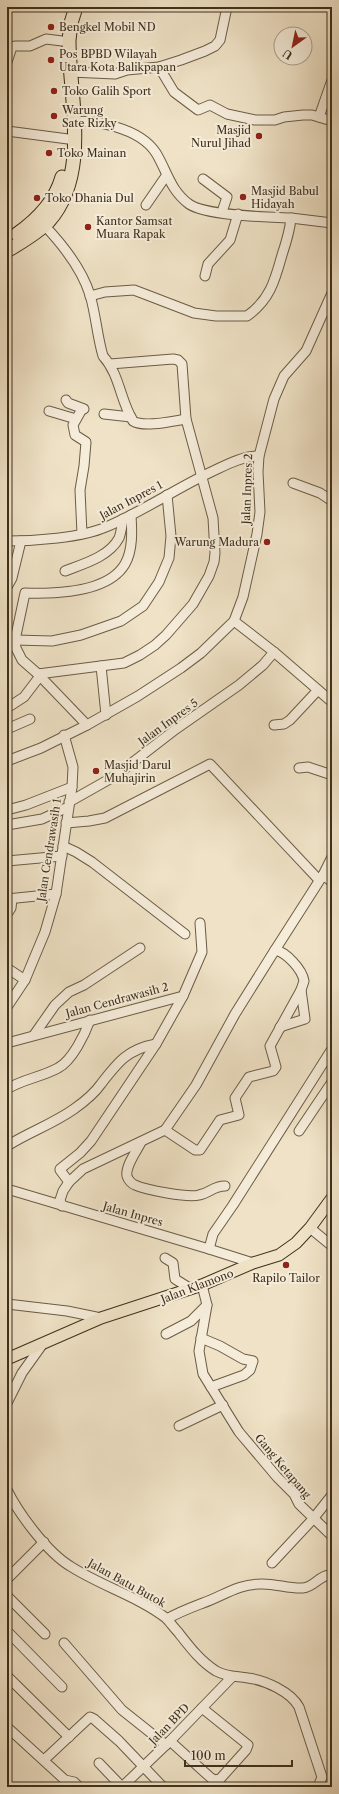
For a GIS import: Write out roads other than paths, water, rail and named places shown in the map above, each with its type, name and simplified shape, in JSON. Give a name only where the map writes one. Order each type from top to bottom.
[{"type":"highway","points":[[67,64],[62,41],[63,29],[69,7]]},
{"type":"highway","points":[[7,251],[44,225],[60,205],[71,174],[74,154],[70,121],[67,64],[70,30],[76,7]]},
{"type":"highway","points":[[7,241],[35,220],[54,196],[65,167],[70,121]]},
{"type":"main road","name":"Jalan Klamono","points":[[7,1359],[101,1318],[191,1289],[253,1263],[279,1255],[296,1243],[310,1228],[332,1198]]},
{"type":"street","points":[[67,64],[109,75],[127,70],[158,66],[181,60],[215,46],[220,40],[227,7]]},
{"type":"street","points":[[7,62],[12,47],[30,46],[46,39],[62,41]]},
{"type":"street","points":[[158,66],[174,92],[198,110],[210,105],[227,114],[260,121],[294,115],[319,117],[332,121]]},
{"type":"street","points":[[319,117],[332,80]]},
{"type":"street","points":[[70,121],[97,123],[110,126],[141,139],[155,152],[166,176],[180,196],[189,204],[203,210],[332,223]]},
{"type":"street","points":[[7,131],[68,139]]},
{"type":"street","points":[[146,205],[166,176]]},
{"type":"street","points":[[203,179],[227,197],[222,212]]},
{"type":"street","points":[[205,276],[208,264],[230,240],[238,214]]},
{"type":"street","points":[[90,296],[105,292],[134,290],[194,313],[216,316],[247,316],[254,312],[264,300],[275,281],[290,231],[291,218]]},
{"type":"street","points":[[44,225],[60,242],[75,264],[90,296],[103,356],[110,364],[118,381],[131,418],[134,422],[145,424],[186,419]]},
{"type":"street","name":"Jalan Inpres 2","points":[[234,621],[243,597],[258,529],[260,512],[258,472],[259,456],[281,382],[306,351],[332,294]]},
{"type":"street","points":[[7,708],[26,695],[39,675],[124,662],[160,641],[193,604],[209,576],[214,562],[213,518],[186,419],[183,373],[180,361],[173,359],[110,364]]},
{"type":"street","points":[[66,400],[83,409],[76,419],[73,430],[75,435],[86,442],[80,490],[82,534]]},
{"type":"street","points":[[49,411],[76,419]]},
{"type":"street","points":[[104,414],[131,418]]},
{"type":"street","name":"Jalan Inpres 1","points":[[7,540],[21,541],[82,534],[101,529],[127,517],[202,476],[243,458],[259,456]]},
{"type":"street","points":[[293,483],[320,493],[332,501]]},
{"type":"street","points":[[15,640],[52,641],[81,635],[121,621],[143,606],[156,587],[169,558],[172,536],[167,495]]},
{"type":"street","points":[[65,571],[88,563],[110,549],[120,536],[127,517]]},
{"type":"street","points":[[87,725],[39,675],[22,660],[16,648],[15,640],[25,592],[44,594],[78,590],[105,581],[118,572],[126,562],[132,535],[127,517]]},
{"type":"street","points":[[7,587],[12,578],[21,541]]},
{"type":"street","points":[[7,761],[41,748],[106,715],[181,668],[210,646],[234,621],[274,652],[332,702]]},
{"type":"street","name":"Jalan Inpres 5","points":[[7,825],[42,819],[115,776],[176,729],[239,685],[262,665],[274,652]]},
{"type":"street","points":[[101,666],[106,715]]},
{"type":"street","points":[[274,725],[284,724],[290,720],[318,690]]},
{"type":"street","points":[[7,729],[30,719]]},
{"type":"street","name":"Jalan Cendrawasih 1","points":[[7,1007],[25,980],[45,932],[56,894],[72,787],[73,767],[64,735]]},
{"type":"street","points":[[66,823],[105,818],[210,764],[321,877],[332,882]]},
{"type":"street","points":[[299,768],[308,767],[332,775]]},
{"type":"street","points":[[7,810],[26,805],[72,787]]},
{"type":"street","points":[[63,846],[92,862],[184,934]]},
{"type":"street","points":[[7,861],[62,856]]},
{"type":"street","points":[[62,1206],[60,1200],[63,1191],[69,1182],[83,1169],[165,1130],[196,1085],[235,1014],[332,857]]},
{"type":"street","points":[[7,914],[11,908],[9,899],[56,894]]},
{"type":"street","name":"Jalan Cendrawasih 2","points":[[7,1042],[182,996],[202,952],[200,923]]},
{"type":"street","points":[[34,1035],[56,1005],[69,992],[84,985],[140,948]]},
{"type":"street","points":[[165,1130],[195,1150],[200,1150],[220,1120],[239,1115],[235,1098],[249,1077],[273,1071],[276,1067],[270,1046],[301,990],[304,977],[280,951],[275,950]]},
{"type":"street","points":[[7,968],[25,980]]},
{"type":"street","points":[[280,1027],[305,1019],[301,990]]},
{"type":"street","points":[[69,1182],[60,1168],[80,1153],[91,1141],[156,1044],[182,996]]},
{"type":"street","points":[[7,1089],[18,1082],[59,1068],[68,1060],[85,1033],[90,1020]]},
{"type":"street","points":[[7,1146],[72,1110],[85,1101],[101,1085],[110,1071],[123,1057],[142,1046],[156,1044]]},
{"type":"street","points":[[209,1248],[213,1234],[332,1049]]},
{"type":"street","points":[[299,1131],[332,1082]]},
{"type":"street","points":[[141,1142],[129,1166],[127,1176],[136,1186],[162,1192],[198,1195],[217,1186],[226,1186]]},
{"type":"street","name":"Jalan Inpres","points":[[7,1189],[209,1248],[253,1263]]},
{"type":"street","points":[[310,1228],[332,1246]]},
{"type":"street","points":[[165,1258],[173,1263],[174,1277],[177,1281],[191,1289]]},
{"type":"street","points":[[166,1334],[191,1321],[207,1305],[202,1285]]},
{"type":"street","points":[[7,1304],[67,1311],[101,1318]]},
{"type":"street","name":"Gang Ketapang","points":[[207,1305],[201,1338],[200,1360],[203,1374],[239,1432],[313,1519],[324,1527],[332,1536]]},
{"type":"street","points":[[201,1338],[220,1346],[243,1359],[253,1361],[250,1370],[244,1375],[211,1387]]},
{"type":"street","points":[[7,1403],[22,1373],[42,1344]]},
{"type":"street","points":[[179,1426],[223,1405]]},
{"type":"street","name":"Jalan Batu Butok","points":[[8,1494],[16,1507],[44,1542],[70,1566],[134,1598],[167,1619],[197,1655],[216,1670],[232,1677],[248,1678],[265,1682],[289,1696],[296,1702],[316,1755],[322,1777],[318,1787]]},
{"type":"street","points":[[272,1563],[313,1519],[332,1495]]},
{"type":"street","points":[[7,1579],[44,1542]]},
{"type":"street","points":[[167,1619],[181,1611],[204,1603],[239,1587],[260,1584],[304,1588],[313,1584],[322,1575],[329,1575],[332,1577]]},
{"type":"street","points":[[7,1596],[45,1634]]},
{"type":"street","points":[[7,1631],[62,1687]]},
{"type":"street","points":[[64,1643],[122,1710],[168,1743],[211,1778],[215,1780],[220,1779],[246,1750],[248,1745],[202,1708]]},
{"type":"street","points":[[7,1676],[69,1737]]},
{"type":"street","name":"Jalan BPD","points":[[122,1787],[168,1743],[232,1677]]},
{"type":"street","points":[[44,1760],[90,1717],[119,1741],[162,1787]]},
{"type":"street","points":[[7,1727],[65,1780],[74,1782],[79,1787]]},
{"type":"street","points":[[99,1763],[122,1787]]},
{"type":"place","name":"Bengkel Mobil ND","points":[[51,27]]},
{"type":"place","name":"Pos BPBD Wilayah Utara Kota Balikpapan","points":[[51,60]]},
{"type":"place","name":"Toko Galih Sport","points":[[54,91]]},
{"type":"place","name":"Warung Sate Rizky","points":[[54,116]]},
{"type":"place","name":"Masjid Nurul Jihad","points":[[259,136]]},
{"type":"place","name":"Toko Mainan","points":[[49,153]]},
{"type":"place","name":"Masjid Babul Hidayah","points":[[243,197]]},
{"type":"place","name":"Toko Dhania Dul","points":[[37,198]]},
{"type":"place","name":"Kantor Samsat Muara Rapak","points":[[88,227]]},
{"type":"place","name":"Warung Madura","points":[[267,542]]},
{"type":"place","name":"Masjid Darul Muhajirin","points":[[96,771]]},
{"type":"place","name":"Rapilo Tailor","points":[[286,1265]]}]
